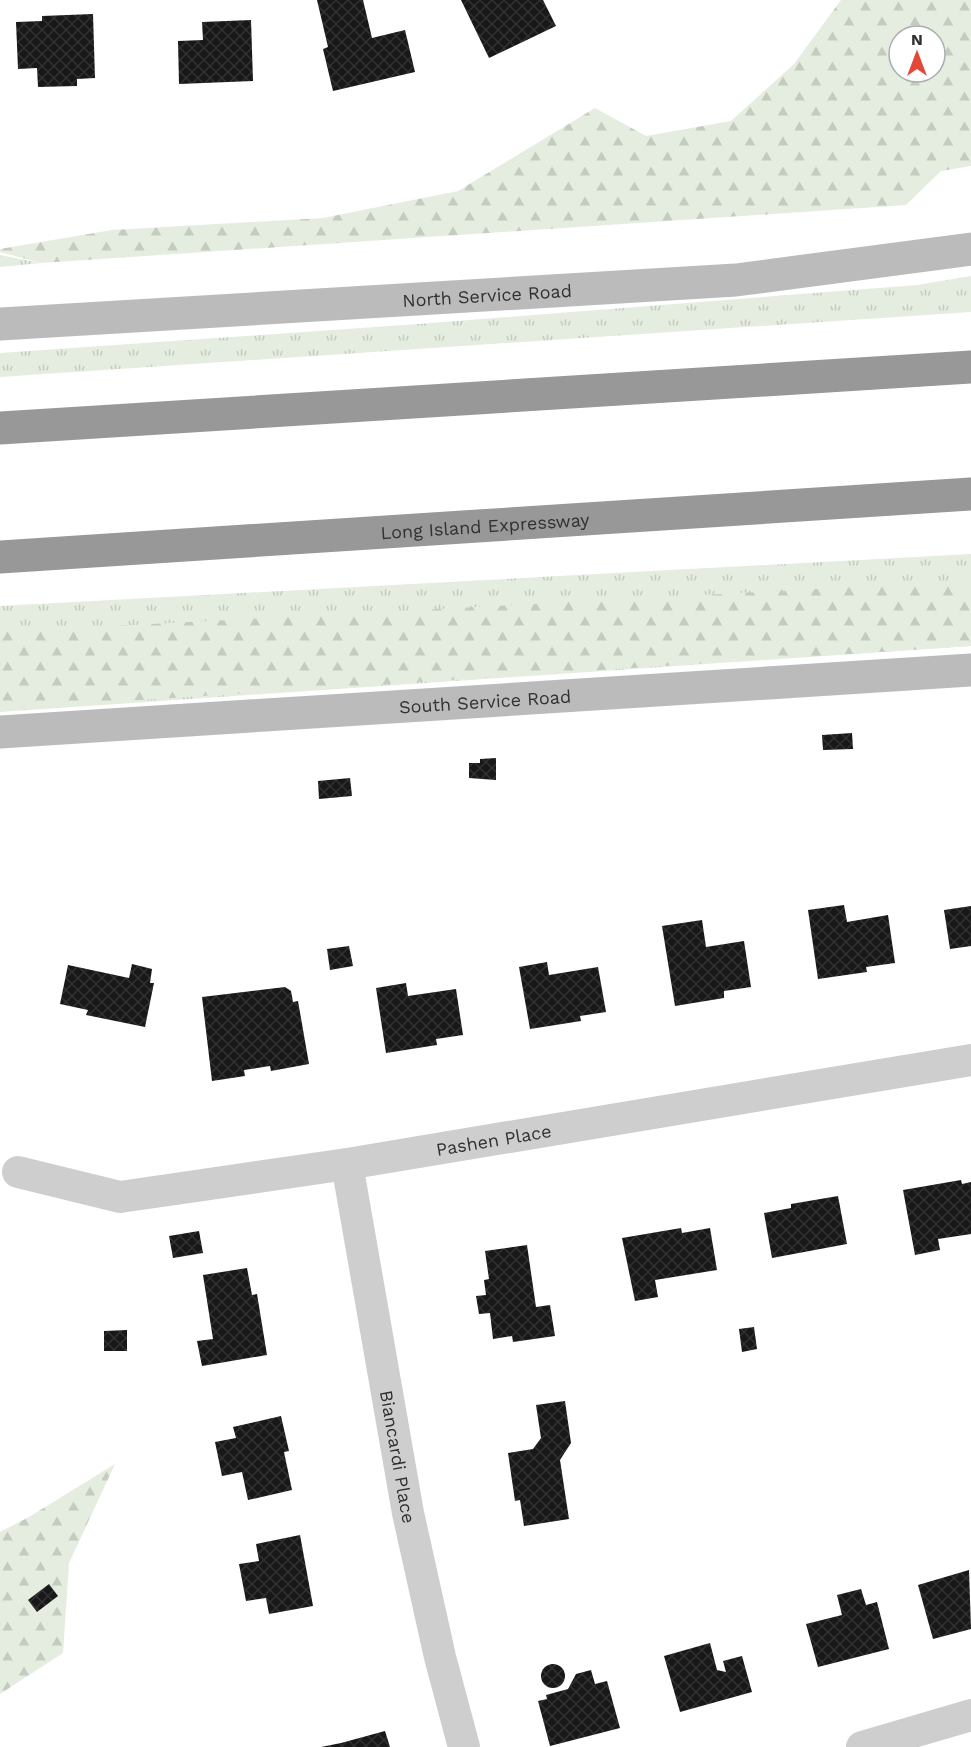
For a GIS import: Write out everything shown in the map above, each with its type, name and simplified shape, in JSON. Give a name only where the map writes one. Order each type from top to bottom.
[{"type":"highway","points":[[0,428],[971,367]]},
{"type":"highway","name":"Long Island Expressway","points":[[0,557],[971,494]]},
{"type":"main road","name":"North Service Road","points":[[0,324],[736,280],[971,249]]},
{"type":"main road","name":"South Service Road","points":[[0,732],[971,670]]},
{"type":"street","name":"Pashen Place","points":[[18,1172],[120,1197],[347,1164],[971,1060]]},
{"type":"street","name":"Biancardi Place","points":[[347,1164],[408,1513],[440,1657],[464,1747]]},
{"type":"street","points":[[862,1747],[971,1715]]},
{"type":"green space","points":[[841,0],[971,0],[971,166],[941,171],[906,205],[41,263],[0,252],[0,249],[112,230],[323,218],[458,191],[595,108],[646,136],[731,121],[794,64]]},
{"type":"green space","points":[[0,255],[41,263],[0,267]]},
{"type":"green space","points":[[971,276],[971,312],[0,377],[0,353],[418,324],[917,285]]},
{"type":"green space","points":[[971,554],[971,646],[0,712],[0,606]]},
{"type":"green space","points":[[971,581],[971,646],[0,709],[0,632]]},
{"type":"green space","points":[[115,1464],[69,1563],[63,1653],[0,1694],[0,1532],[29,1517]]},
{"type":"building","points":[[317,0],[363,0],[372,38],[405,30],[415,72],[333,91],[323,49],[328,47]]},
{"type":"building","points":[[461,0],[543,0],[556,26],[489,58]]},
{"type":"building","points":[[93,14],[95,78],[77,79],[77,86],[38,87],[37,68],[18,69],[16,22],[42,21],[42,16]]},
{"type":"building","points":[[251,20],[253,81],[179,84],[178,41],[203,40],[202,22]]},
{"type":"building","points":[[852,733],[853,749],[823,750],[822,735]]},
{"type":"building","points":[[496,758],[496,780],[469,778],[469,763],[480,763],[480,759]]},
{"type":"building","points":[[350,778],[352,796],[319,799],[318,781]]},
{"type":"building","points":[[844,905],[847,922],[888,915],[895,963],[866,967],[867,972],[818,979],[808,910]]},
{"type":"building","points":[[971,906],[971,946],[950,949],[944,910]]},
{"type":"building","points":[[702,920],[706,947],[744,941],[751,987],[724,991],[724,998],[675,1006],[662,926]]},
{"type":"building","points":[[349,946],[353,966],[330,970],[327,949]]},
{"type":"building","points":[[547,962],[549,975],[598,967],[606,1012],[580,1016],[581,1021],[530,1029],[519,967]]},
{"type":"building","points":[[132,964],[152,969],[150,983],[154,983],[145,1027],[86,1015],[88,1010],[60,1004],[68,965],[129,978]]},
{"type":"building","points":[[406,983],[408,996],[456,989],[463,1035],[436,1039],[437,1045],[386,1053],[376,988]]},
{"type":"building","points":[[285,987],[291,991],[293,1002],[298,1001],[309,1064],[271,1071],[270,1066],[244,1070],[245,1076],[212,1081],[202,997]]},
{"type":"building","points":[[961,1180],[962,1184],[971,1182],[971,1234],[938,1239],[940,1250],[915,1255],[903,1190]]},
{"type":"building","points":[[838,1196],[847,1244],[772,1258],[764,1213],[791,1208],[791,1204]]},
{"type":"building","points":[[681,1228],[682,1233],[710,1228],[717,1270],[655,1280],[658,1297],[635,1301],[622,1238]]},
{"type":"building","points":[[199,1231],[203,1253],[173,1258],[169,1236]]},
{"type":"building","points":[[527,1245],[536,1307],[550,1305],[555,1336],[513,1342],[512,1336],[493,1339],[490,1313],[479,1314],[476,1296],[486,1295],[484,1280],[489,1279],[485,1251]]},
{"type":"building","points":[[247,1268],[252,1295],[257,1294],[267,1355],[202,1366],[197,1341],[213,1339],[203,1275]]},
{"type":"building","points":[[754,1327],[757,1349],[742,1352],[739,1329]]},
{"type":"building","points":[[127,1330],[127,1351],[104,1351],[104,1331]]},
{"type":"building","points":[[565,1401],[571,1443],[560,1460],[569,1519],[524,1526],[520,1500],[515,1501],[508,1453],[533,1449],[541,1438],[536,1405]]},
{"type":"building","points":[[281,1416],[289,1451],[284,1452],[292,1490],[248,1500],[242,1472],[222,1476],[215,1442],[236,1438],[233,1427]]},
{"type":"building","points":[[300,1535],[313,1606],[269,1614],[266,1598],[246,1601],[239,1564],[259,1561],[256,1544]]},
{"type":"building","points":[[969,1570],[971,1629],[933,1639],[918,1585]]},
{"type":"building","points":[[49,1584],[58,1596],[37,1612],[28,1600]]},
{"type":"building","points":[[861,1589],[866,1605],[877,1602],[889,1649],[818,1667],[806,1624],[842,1615],[837,1595]]},
{"type":"building","points":[[710,1643],[717,1670],[726,1672],[723,1661],[742,1656],[752,1692],[680,1712],[664,1656]]},
{"type":"building","points":[[553,1664],[558,1665],[564,1671],[564,1681],[558,1687],[553,1688],[548,1687],[542,1681],[541,1676],[542,1671],[548,1665]]},
{"type":"building","points":[[591,1670],[595,1684],[607,1681],[620,1728],[550,1746],[538,1701],[547,1699],[546,1695],[568,1689],[576,1674]]},
{"type":"building","points":[[385,1731],[390,1747],[321,1747],[341,1743]]}]
